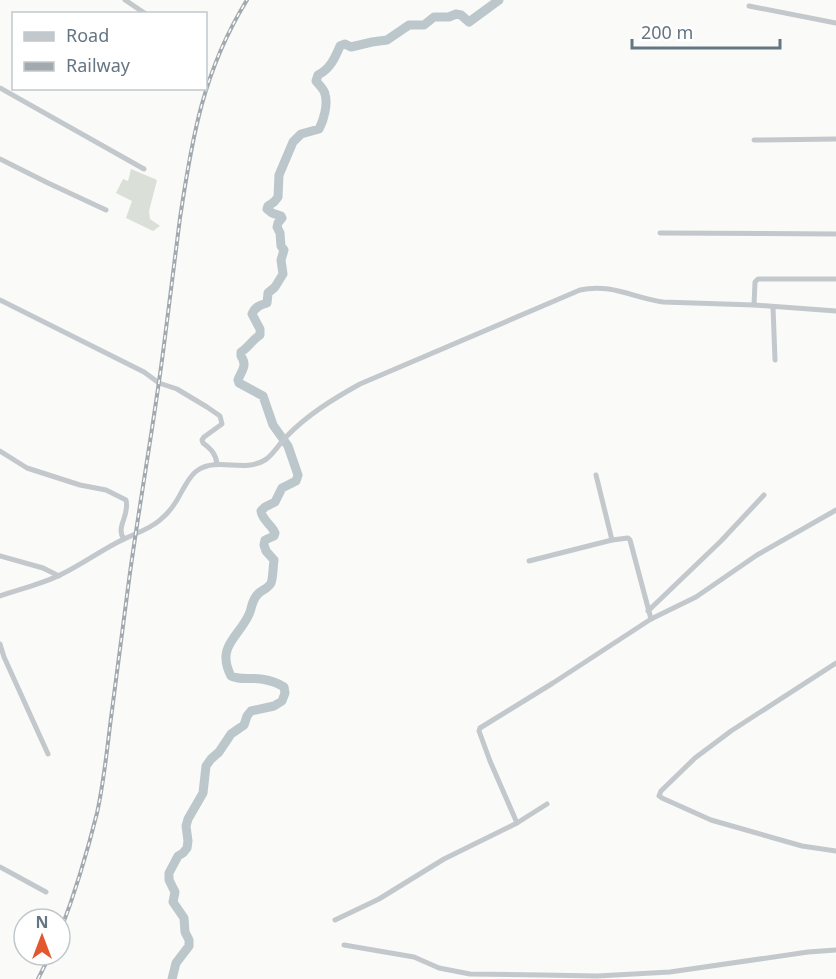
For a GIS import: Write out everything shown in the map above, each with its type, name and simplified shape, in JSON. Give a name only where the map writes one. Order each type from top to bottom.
[{"type":"street","points":[[125,0],[143,12]]},
{"type":"street","points":[[748,6],[836,23]]},
{"type":"street","points":[[0,88],[144,169]]},
{"type":"street","points":[[754,140],[836,140]]},
{"type":"street","points":[[0,159],[106,210]]},
{"type":"street","points":[[660,233],[836,234]]},
{"type":"street","points":[[754,305],[755,282],[758,279],[836,279]]},
{"type":"street","points":[[0,596],[58,576],[159,522],[177,499],[189,478],[201,468],[217,464],[252,466],[267,459],[284,439],[320,408],[360,384],[580,290],[602,287],[663,302],[836,311]]},
{"type":"street","points":[[0,300],[144,372],[159,383],[177,390],[220,416],[222,424],[202,440],[214,454],[217,464]]},
{"type":"street","points":[[773,307],[775,360]]},
{"type":"street","points":[[0,452],[27,468],[80,485],[106,490],[126,500],[127,512],[121,530],[124,539]]},
{"type":"street","points":[[596,475],[612,540]]},
{"type":"street","points":[[648,611],[721,541],[764,495]]},
{"type":"street","points":[[517,822],[490,761],[480,728],[651,620],[696,597],[757,555],[836,510]]},
{"type":"street","points":[[529,561],[626,537],[630,540],[651,620]]},
{"type":"street","points":[[0,556],[34,565],[58,576]]},
{"type":"street","points":[[0,644],[3,657],[48,754]]},
{"type":"street","points":[[836,663],[722,738],[696,758],[659,795],[711,820],[746,828],[802,846],[836,851]]},
{"type":"street","points":[[335,920],[379,899],[444,859],[548,804]]},
{"type":"street","points":[[0,867],[46,891]]},
{"type":"street","points":[[344,945],[414,957],[439,968],[470,974],[597,976],[670,972],[836,950]]},
{"type":"shaded area","points":[[131,169],[157,180],[149,211],[150,219],[160,226],[153,231],[126,218],[132,201],[116,193],[123,179],[128,181]]},
{"type":"waterway","points":[[172,979],[176,963],[189,946],[189,940],[185,932],[184,918],[173,902],[175,892],[169,880],[169,873],[178,856],[187,848],[186,826],[203,793],[206,766],[231,734],[244,725],[251,711],[274,706],[282,701],[285,693],[284,687],[273,682],[231,676],[226,656],[231,641],[246,620],[255,597],[272,581],[274,560],[264,545],[265,540],[274,536],[275,533],[261,511],[275,502],[282,488],[296,481],[298,475],[288,446],[273,425],[263,396],[239,383],[238,380],[244,366],[241,352],[260,335],[260,329],[252,314],[258,307],[267,303],[268,293],[283,274],[281,260],[284,250],[277,227],[282,218],[267,209],[268,206],[278,197],[279,175],[293,142],[301,134],[319,129],[321,125],[326,98],[324,90],[316,81],[318,75],[332,63],[340,46],[345,44],[351,47],[387,40],[409,25],[424,25],[434,17],[449,17],[456,14],[469,22],[499,0]]},
{"type":"railway","points":[[207,89],[232,26],[247,0]]},
{"type":"railway","points":[[69,907],[85,858],[102,789],[180,218],[189,160],[207,90]]},
{"type":"railway","points":[[38,979],[44,967]]}]
